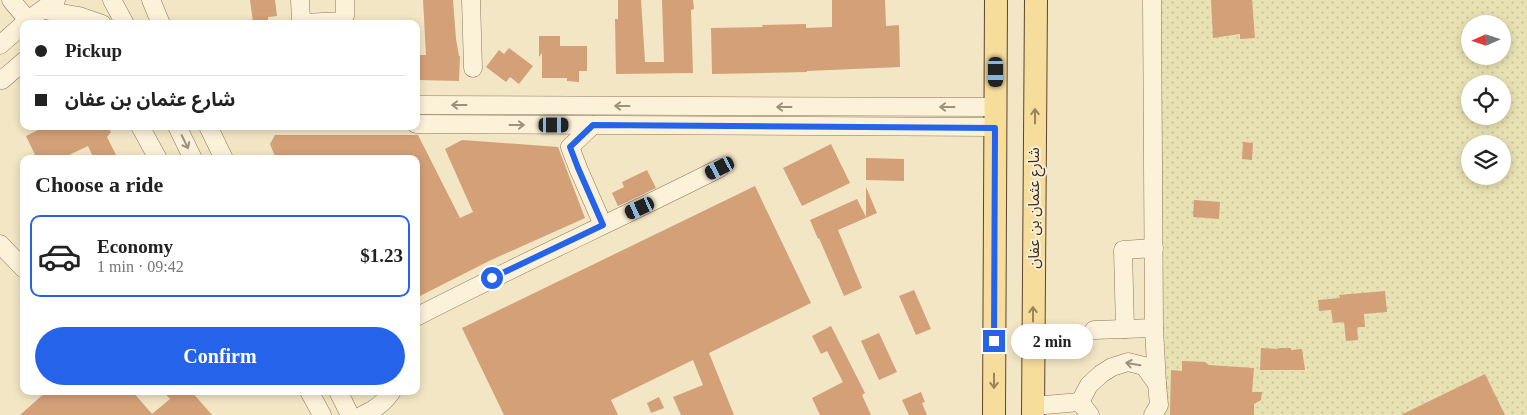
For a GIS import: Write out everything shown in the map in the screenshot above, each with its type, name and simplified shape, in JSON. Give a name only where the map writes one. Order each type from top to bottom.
[{"type":"main road","points":[[994,415],[996,0]]},
{"type":"main road","name":"شارع عثمان بن عفان","points":[[1033,410],[1036,0]]},
{"type":"street","points":[[0,8],[10,0],[28,20],[50,5],[90,20]]},
{"type":"street","points":[[112,0],[124,20]]},
{"type":"street","points":[[151,0],[160,20]]},
{"type":"street","points":[[162,20],[165,0]]},
{"type":"street","points":[[300,0],[301,20]]},
{"type":"street","points":[[343,20],[345,16],[345,0]]},
{"type":"street","points":[[471,0],[473,68]]},
{"type":"street","points":[[1152,0],[1154,328],[1159,405],[1154,415]]},
{"type":"street","points":[[0,45],[20,27]]},
{"type":"street","points":[[2,80],[20,64]]},
{"type":"street","points":[[420,105],[852,107],[995,118]]},
{"type":"street","points":[[805,126],[806,107]]},
{"type":"street","points":[[852,107],[853,126]]},
{"type":"street","points":[[420,124],[853,126],[995,118]]},
{"type":"street","points":[[593,125],[570,147],[603,225]]},
{"type":"street","points":[[142,130],[156,155]]},
{"type":"street","points":[[179,130],[191,155]]},
{"type":"street","points":[[210,130],[222,155]]},
{"type":"street","points":[[420,315],[492,278],[720,168]]},
{"type":"street","points":[[0,244],[20,265]]},
{"type":"street","points":[[1126,329],[1123,250],[1154,248]]},
{"type":"street","points":[[1094,330],[1154,328]]},
{"type":"street","points":[[1033,410],[1085,408],[1089,385],[1112,367],[1128,362],[1144,366],[1157,384]]},
{"type":"street","points":[[311,395],[322,415]]},
{"type":"street","points":[[340,395],[350,415]]},
{"type":"street","points":[[362,415],[370,412],[389,395]]},
{"type":"shaded area","points":[[1156,0],[1527,0],[1527,415],[1158,415]]},
{"type":"building","points":[[250,0],[275,0],[277,16],[268,17],[268,20],[253,20]]},
{"type":"building","points":[[423,0],[453,0],[456,39],[460,56],[459,81],[420,80],[420,55],[426,55]]},
{"type":"building","points":[[618,0],[641,0],[645,62],[664,62],[662,0],[693,0],[694,9],[691,10],[693,73],[616,74],[615,19],[618,19]]},
{"type":"building","points":[[832,0],[885,0],[886,26],[899,25],[900,67],[807,72],[712,74],[711,28],[806,24],[806,28],[832,27]]},
{"type":"building","points":[[1211,0],[1252,0],[1255,38],[1240,39],[1240,34],[1213,38]]},
{"type":"building","points":[[539,36],[560,36],[560,46],[587,46],[587,71],[579,71],[579,82],[567,81],[567,78],[542,78],[542,53],[539,57]]},
{"type":"building","points":[[509,48],[533,66],[519,84],[510,77],[506,82],[486,67],[499,50],[504,54]]},
{"type":"building","points":[[38,130],[110,130],[111,132],[107,137],[116,155],[92,155],[88,146],[69,155],[35,155],[26,136]]},
{"type":"building","points":[[275,135],[418,135],[460,218],[473,212],[445,149],[462,140],[558,147],[585,218],[489,261],[420,296],[420,155],[274,155],[270,144]]},
{"type":"building","points":[[1243,142],[1253,143],[1252,160],[1242,159]]},
{"type":"building","points":[[831,144],[850,183],[802,206],[783,168]]},
{"type":"building","points":[[866,158],[904,159],[904,181],[866,180]]},
{"type":"building","points":[[647,170],[656,188],[618,206],[612,193],[624,187],[622,182]]},
{"type":"building","points":[[755,186],[811,303],[709,353],[734,415],[681,415],[673,397],[703,385],[693,360],[611,400],[618,415],[504,415],[462,328]]},
{"type":"building","points":[[866,187],[877,213],[838,230],[862,288],[844,296],[810,220],[857,199],[866,217]]},
{"type":"building","points":[[1194,200],[1220,202],[1219,219],[1193,217]]},
{"type":"building","points":[[914,290],[931,329],[916,335],[899,296]]},
{"type":"building","points":[[1385,291],[1387,312],[1364,314],[1365,327],[1357,327],[1358,340],[1346,341],[1344,322],[1333,323],[1331,310],[1319,311],[1318,300],[1340,298],[1339,295]]},
{"type":"building","points":[[831,326],[865,393],[862,395],[871,415],[820,415],[812,398],[843,382],[827,351],[821,354],[812,336]]},
{"type":"building","points":[[879,333],[897,372],[879,380],[861,341]]},
{"type":"building","points":[[1261,348],[1302,349],[1305,370],[1260,370]]},
{"type":"building","points":[[1182,361],[1254,368],[1252,392],[1262,392],[1261,400],[1254,404],[1254,415],[1170,415],[1171,370],[1182,371]]},
{"type":"building","points":[[1485,374],[1505,415],[1401,415]]},
{"type":"building","points":[[921,392],[925,402],[922,403],[927,415],[909,415],[902,400]]},
{"type":"building","points":[[42,395],[135,395],[152,414],[170,399],[166,395],[194,395],[212,415],[20,415]]},
{"type":"building","points":[[659,397],[664,408],[651,413],[647,403]]},
{"type":"route","points":[[492,278],[603,225],[570,147],[593,125],[995,128],[994,341]]}]
